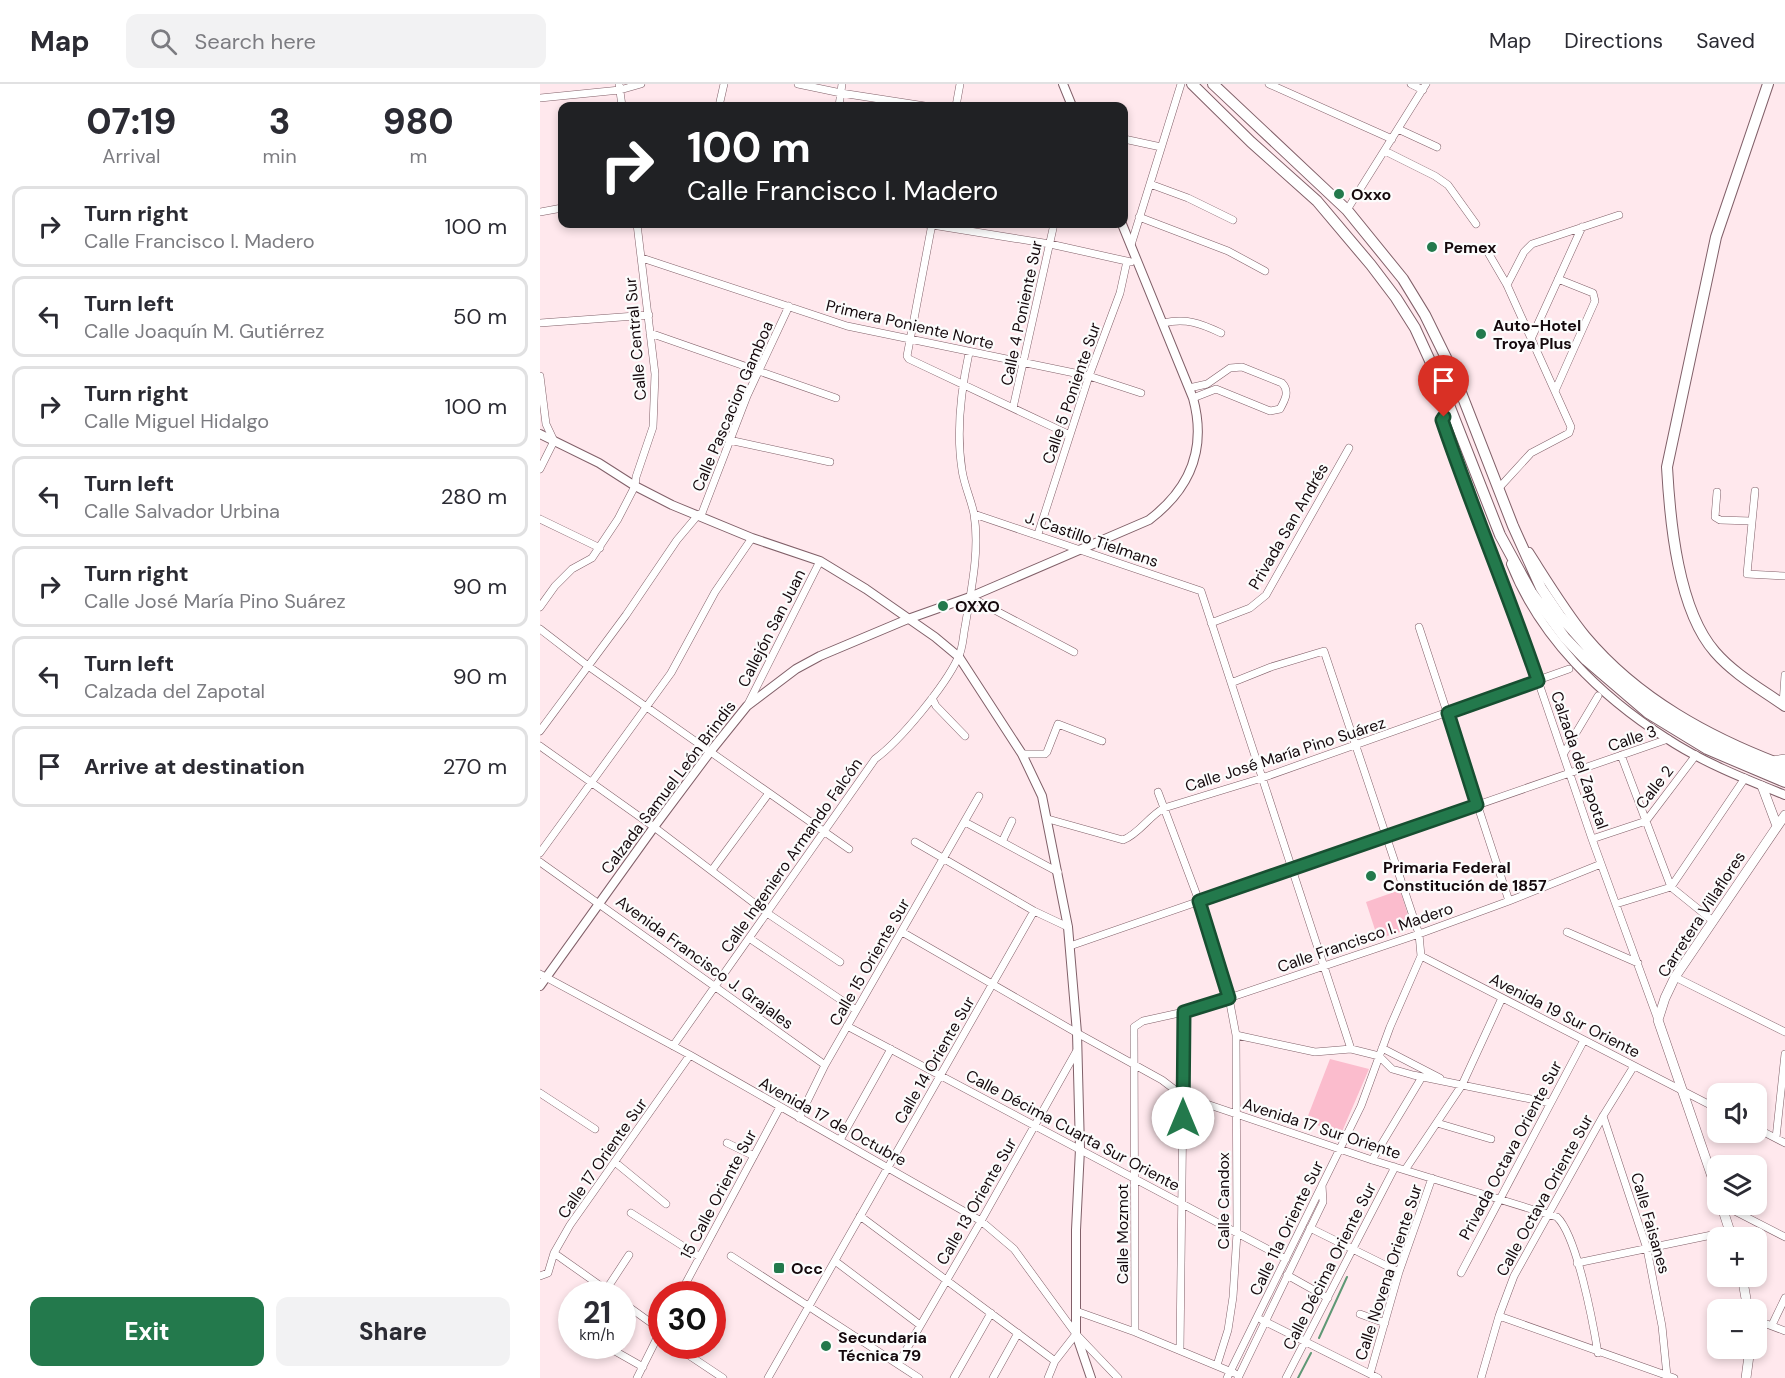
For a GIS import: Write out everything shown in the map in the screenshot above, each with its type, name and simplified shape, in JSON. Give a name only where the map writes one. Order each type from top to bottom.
[{"type":"main road","points":[[1192,84],[1251,142],[1317,201],[1396,298],[1414,328],[1451,412],[1500,536],[1531,592],[1565,638],[1586,660],[1648,713],[1707,749],[1785,782]]},
{"type":"main road","points":[[1768,84],[1716,237],[1667,467],[1669,503],[1679,566],[1693,613],[1714,651],[1726,664],[1784,705]]},
{"type":"main road","points":[[1218,86],[1347,210],[1403,279],[1425,315],[1453,372],[1513,526],[1541,588],[1560,616],[1591,651],[1630,689],[1657,709],[1692,731],[1747,759],[1785,774]]},
{"type":"main road","points":[[1773,760],[1785,759]]},
{"type":"main road","points":[[1762,786],[1781,824]]},
{"type":"main road","name":"Carretera Villaflores","points":[[1658,1020],[1675,977],[1785,815]]},
{"type":"main road","points":[[1658,1020],[1707,1163]]},
{"type":"main road","points":[[1746,1378],[1749,1359]]},
{"type":"street","points":[[540,98],[641,84]]},
{"type":"street","points":[[720,102],[724,84]]},
{"type":"street","points":[[798,84],[899,102]]},
{"type":"street","points":[[839,102],[842,84]]},
{"type":"street","points":[[957,102],[960,84]]},
{"type":"street","points":[[1063,84],[1070,102]]},
{"type":"street","points":[[1131,245],[1180,84]]},
{"type":"street","points":[[1269,84],[1392,139]]},
{"type":"street","points":[[1347,210],[1424,87],[1411,84]]},
{"type":"street","points":[[620,87],[622,102]]},
{"type":"street","points":[[1398,129],[1437,147]]},
{"type":"street","points":[[1128,141],[1161,147]]},
{"type":"street","points":[[1385,151],[1448,185],[1476,224]]},
{"type":"street","points":[[1150,184],[1188,198],[1233,220]]},
{"type":"street","points":[[540,212],[558,209]]},
{"type":"street","points":[[1507,285],[1524,252],[1532,244],[1619,215]]},
{"type":"street","points":[[1139,217],[1228,251],[1265,271]]},
{"type":"street","points":[[1530,339],[1582,227]]},
{"type":"street","name":"Calle Central Sur","points":[[600,548],[635,486],[653,427],[655,374],[637,228]]},
{"type":"street","points":[[929,228],[907,356],[909,359],[1070,435]]},
{"type":"street","points":[[954,228],[1050,244],[1140,264]]},
{"type":"street","name":"Calle 4 Poniente Sur","points":[[1013,408],[1053,228]]},
{"type":"street","name":"Calzada Samuel León Brindis","points":[[540,986],[543,976],[747,706],[796,669],[820,656],[908,619],[970,597],[1149,520],[1163,510],[1184,484],[1198,443],[1199,427],[1193,398],[1124,228]]},
{"type":"street","points":[[1486,249],[1507,285],[1571,430],[1531,453],[1498,489]]},
{"type":"street","name":"Primera Poniente Norte","points":[[642,258],[847,326],[1089,376],[1141,393]]},
{"type":"street","name":"Calle 5 Poniente Sur","points":[[1038,534],[1089,376],[1120,294],[1127,261]]},
{"type":"street","points":[[1555,391],[1595,301],[1593,293],[1558,279]]},
{"type":"street","name":"Calle Pascacion Gamboa","points":[[540,731],[677,540],[702,513],[729,440],[789,306]]},
{"type":"street","points":[[540,323],[649,315]]},
{"type":"street","points":[[1163,323],[1179,320],[1191,321],[1221,333]]},
{"type":"street","points":[[650,333],[836,398]]},
{"type":"street","points":[[959,657],[970,597],[976,541],[974,514],[961,460],[960,429],[963,384],[969,353]]},
{"type":"street","points":[[1189,388],[1207,384],[1230,368],[1242,367],[1282,383],[1286,387],[1287,396],[1280,409],[1270,411],[1216,389],[1193,398]]},
{"type":"street","points":[[540,376],[546,424],[554,441]]},
{"type":"street","name":"Calzada del Zapotal","points":[[1451,412],[1442,420],[1465,488],[1518,622],[1592,839],[1658,1020]]},
{"type":"street","points":[[540,434],[599,463],[635,486],[698,515],[752,538],[820,561],[908,619],[959,657],[1022,754],[1036,781],[1048,819],[1071,946],[1077,1033],[1080,1149],[1076,1334],[1092,1378]]},
{"type":"street","points":[[1449,440],[1460,435]]},
{"type":"street","points":[[729,440],[830,462]]},
{"type":"street","points":[[540,469],[554,441]]},
{"type":"street","name":"Privada San Andrés","points":[[1211,623],[1251,608],[1266,595],[1349,448]]},
{"type":"street","points":[[1755,491],[1747,574],[1785,576]]},
{"type":"street","points":[[1717,492],[1715,517],[1720,520],[1751,521]]},
{"type":"street","name":"J. Castillo Tielmans","points":[[974,514],[1201,591],[1211,623]]},
{"type":"street","points":[[540,519],[600,548],[592,558],[572,569],[555,586],[540,607]]},
{"type":"street","points":[[1513,526],[1586,635],[1635,684],[1684,719],[1721,738],[1785,765]]},
{"type":"street","points":[[1500,536],[1521,589],[1539,619],[1579,667],[1645,724],[1668,739],[1696,755],[1785,795]]},
{"type":"street","points":[[540,853],[671,673],[715,592],[752,538]]},
{"type":"street","name":"Callejón San Juan","points":[[747,706],[820,561]]},
{"type":"street","points":[[970,597],[1074,652]]},
{"type":"street","points":[[1211,623],[1351,1049]]},
{"type":"street","points":[[1419,627],[1509,901]]},
{"type":"street","points":[[540,629],[588,666],[849,849]]},
{"type":"street","points":[[1231,683],[1271,667],[1324,651],[1419,934],[1421,956]]},
{"type":"street","name":"Calle Ingeniero Armando Falcón","points":[[673,1046],[875,759],[885,751],[932,698],[959,657]]},
{"type":"street","name":"Calle José María Pino Suárez","points":[[1048,819],[1123,840],[1164,808],[1262,778],[1569,669]]},
{"type":"street","points":[[1784,705],[1785,675]]},
{"type":"street","points":[[1564,753],[1598,696]]},
{"type":"street","points":[[932,698],[936,706],[965,736]]},
{"type":"street","points":[[1022,754],[1045,754],[1058,724],[1102,741]]},
{"type":"street","name":"Calle 3","points":[[1071,946],[1668,739]]},
{"type":"street","points":[[540,746],[654,827],[767,913],[840,962]]},
{"type":"street","points":[[1622,755],[1671,887],[1713,921]]},
{"type":"street","name":"Calle 2","points":[[1592,839],[1646,821],[1696,755]]},
{"type":"street","points":[[1616,904],[1671,887],[1745,778]]},
{"type":"street","name":"Calle Candox","points":[[1158,792],[1199,901],[1229,998],[1236,1035],[1238,1233],[1228,1330],[1217,1365]]},
{"type":"street","points":[[712,870],[769,793]]},
{"type":"street","name":"Calle 15 Oriente Sur","points":[[799,1118],[825,1065],[979,796]]},
{"type":"street","points":[[1002,842],[1012,821]]},
{"type":"street","points":[[964,822],[1058,872]]},
{"type":"street","points":[[915,842],[1034,911],[1068,927]]},
{"type":"street","name":"Avenida Francisco J. Grajales","points":[[540,862],[825,1065]]},
{"type":"street","name":"Calle Francisco I. Madero","points":[[1134,1027],[1143,1021],[1184,1012],[1229,998],[1419,934],[1601,864]]},
{"type":"street","name":"Calle 14 Oriente Sur","points":[[768,1378],[1034,911]]},
{"type":"street","name":"Avenida 17 Sur Oriente","points":[[902,932],[1162,1080],[1183,1096],[1372,1160],[1557,1217],[1570,1236],[1599,1353]]},
{"type":"street","points":[[1567,932],[1638,963]]},
{"type":"street","points":[[749,938],[856,1010]]},
{"type":"street","name":"Avenida 19 Sur Oriente","points":[[1421,956],[1707,1103]]},
{"type":"street","name":"Calle 11a Oriente Sur","points":[[1228,1375],[1340,1149],[1369,1085],[1421,956]]},
{"type":"street","name":"Avenida 17 de Octubre","points":[[543,976],[690,1055],[981,1221],[1014,1249],[1076,1334],[1118,1378]]},
{"type":"street","points":[[1675,977],[1785,1032]]},
{"type":"street","name":"Calle Novena Oriente Sur","points":[[1405,1170],[1462,1085],[1502,998]]},
{"type":"street","points":[[1180,1350],[1184,1012]]},
{"type":"street","name":"Calle Décima Cuarta Sur Oriente","points":[[847,1026],[1286,1259]]},
{"type":"street","name":"Calle Mozmot","points":[[1134,1027],[1135,1332]]},
{"type":"street","points":[[1236,1035],[1315,1052],[1351,1049],[1380,1056],[1392,1069],[1550,1103]]},
{"type":"street","name":"Privada Octava Oriente Sur","points":[[1461,1273],[1584,1040]]},
{"type":"street","points":[[1382,1048],[1445,1080]]},
{"type":"street","points":[[840,1140],[891,1049]]},
{"type":"street","name":"Calle 13 Oriente Sur","points":[[898,1364],[1076,1052]]},
{"type":"street","points":[[1776,1138],[1785,1054]]},
{"type":"street","name":"Calle 17 Oriente Sur","points":[[540,1276],[548,1273],[554,1253],[570,1225],[616,1163],[690,1055]]},
{"type":"street","name":"Calle Octava Oriente Sur","points":[[1481,1378],[1499,1316],[1514,1276],[1603,1116],[1634,1066]]},
{"type":"street","name":"Calle Décima Oriente Sur","points":[[1372,1160],[1422,1077]]},
{"type":"street","points":[[540,1093],[595,1129]]},
{"type":"street","name":"15 Calle Oriente Sur","points":[[687,1281],[780,1107]]},
{"type":"street","name":"Calle Faisanes","points":[[1603,1116],[1647,1249],[1671,1377]]},
{"type":"street","points":[[1437,1123],[1491,1139]]},
{"type":"street","points":[[1767,1134],[1785,1143]]},
{"type":"street","points":[[727,1143],[754,1156]]},
{"type":"street","points":[[616,1163],[666,1204]]},
{"type":"street","name":"Calle Décima Oriente Sur","points":[[1286,1378],[1395,1167]]},
{"type":"street","name":"Calle Novena Oriente Sur","points":[[1370,1374],[1400,1272],[1432,1178]]},
{"type":"street","name":"Calle 11a Oriente Sur","points":[[1238,1377],[1323,1202],[1322,1185]]},
{"type":"street","points":[[631,1213],[700,1257]]},
{"type":"street","points":[[1742,1215],[1785,1237]]},
{"type":"street","points":[[860,1216],[1055,1361]]},
{"type":"street","points":[[1310,1228],[1400,1272]]},
{"type":"street","points":[[1577,1263],[1707,1238]]},
{"type":"street","points":[[554,1253],[593,1281]]},
{"type":"street","points":[[615,1281],[629,1255]]},
{"type":"street","points":[[731,1256],[919,1378]]},
{"type":"street","points":[[835,1262],[920,1324]]},
{"type":"street","points":[[1287,1275],[1328,1298]]},
{"type":"street","points":[[1772,1325],[1785,1298]]},
{"type":"street","points":[[1076,1311],[1217,1365],[1228,1375],[1238,1377]]},
{"type":"street","points":[[954,1378],[991,1313]]},
{"type":"street","points":[[1360,1314],[1385,1323]]},
{"type":"street","points":[[1499,1316],[1671,1377]]},
{"type":"street","points":[[1256,1317],[1378,1378]]},
{"type":"street","points":[[1767,1323],[1785,1331]]},
{"type":"street","points":[[993,1378],[1018,1333]]},
{"type":"street","points":[[1048,1378],[1055,1361],[1076,1334]]},
{"type":"street","points":[[636,1378],[648,1356]]},
{"type":"street","points":[[629,1359],[643,1367]]},
{"type":"street","points":[[694,1359],[723,1378]]},
{"type":"shaded area","points":[[1400,890],[1412,928],[1378,939],[1366,902]]},
{"type":"shaded area","points":[[1330,1059],[1369,1069],[1341,1134],[1306,1121]]},
{"type":"waterway","points":[[1319,1338],[1347,1277]]},
{"type":"waterway","points":[[1298,1378],[1311,1353]]},
{"type":"place","name":"Oxxo","points":[[1339,194]]},
{"type":"place","name":"Pemex","points":[[1432,247]]},
{"type":"place","name":"Auto-Hotel Troya Plus","points":[[1481,334]]},
{"type":"place","name":"OXXO","points":[[943,606]]},
{"type":"place","name":"Primaria Federal Constitución de 1857","points":[[1371,876]]},
{"type":"place","name":"Occ","points":[[779,1268]]},
{"type":"place","name":"Secundaria Técnica 79","points":[[826,1346]]},
{"type":"route","points":[[1183,1118],[1184,1012],[1229,998],[1199,901],[1477,805],[1448,713],[1538,681],[1498,569],[1465,488],[1442,420],[1444,417]]}]
